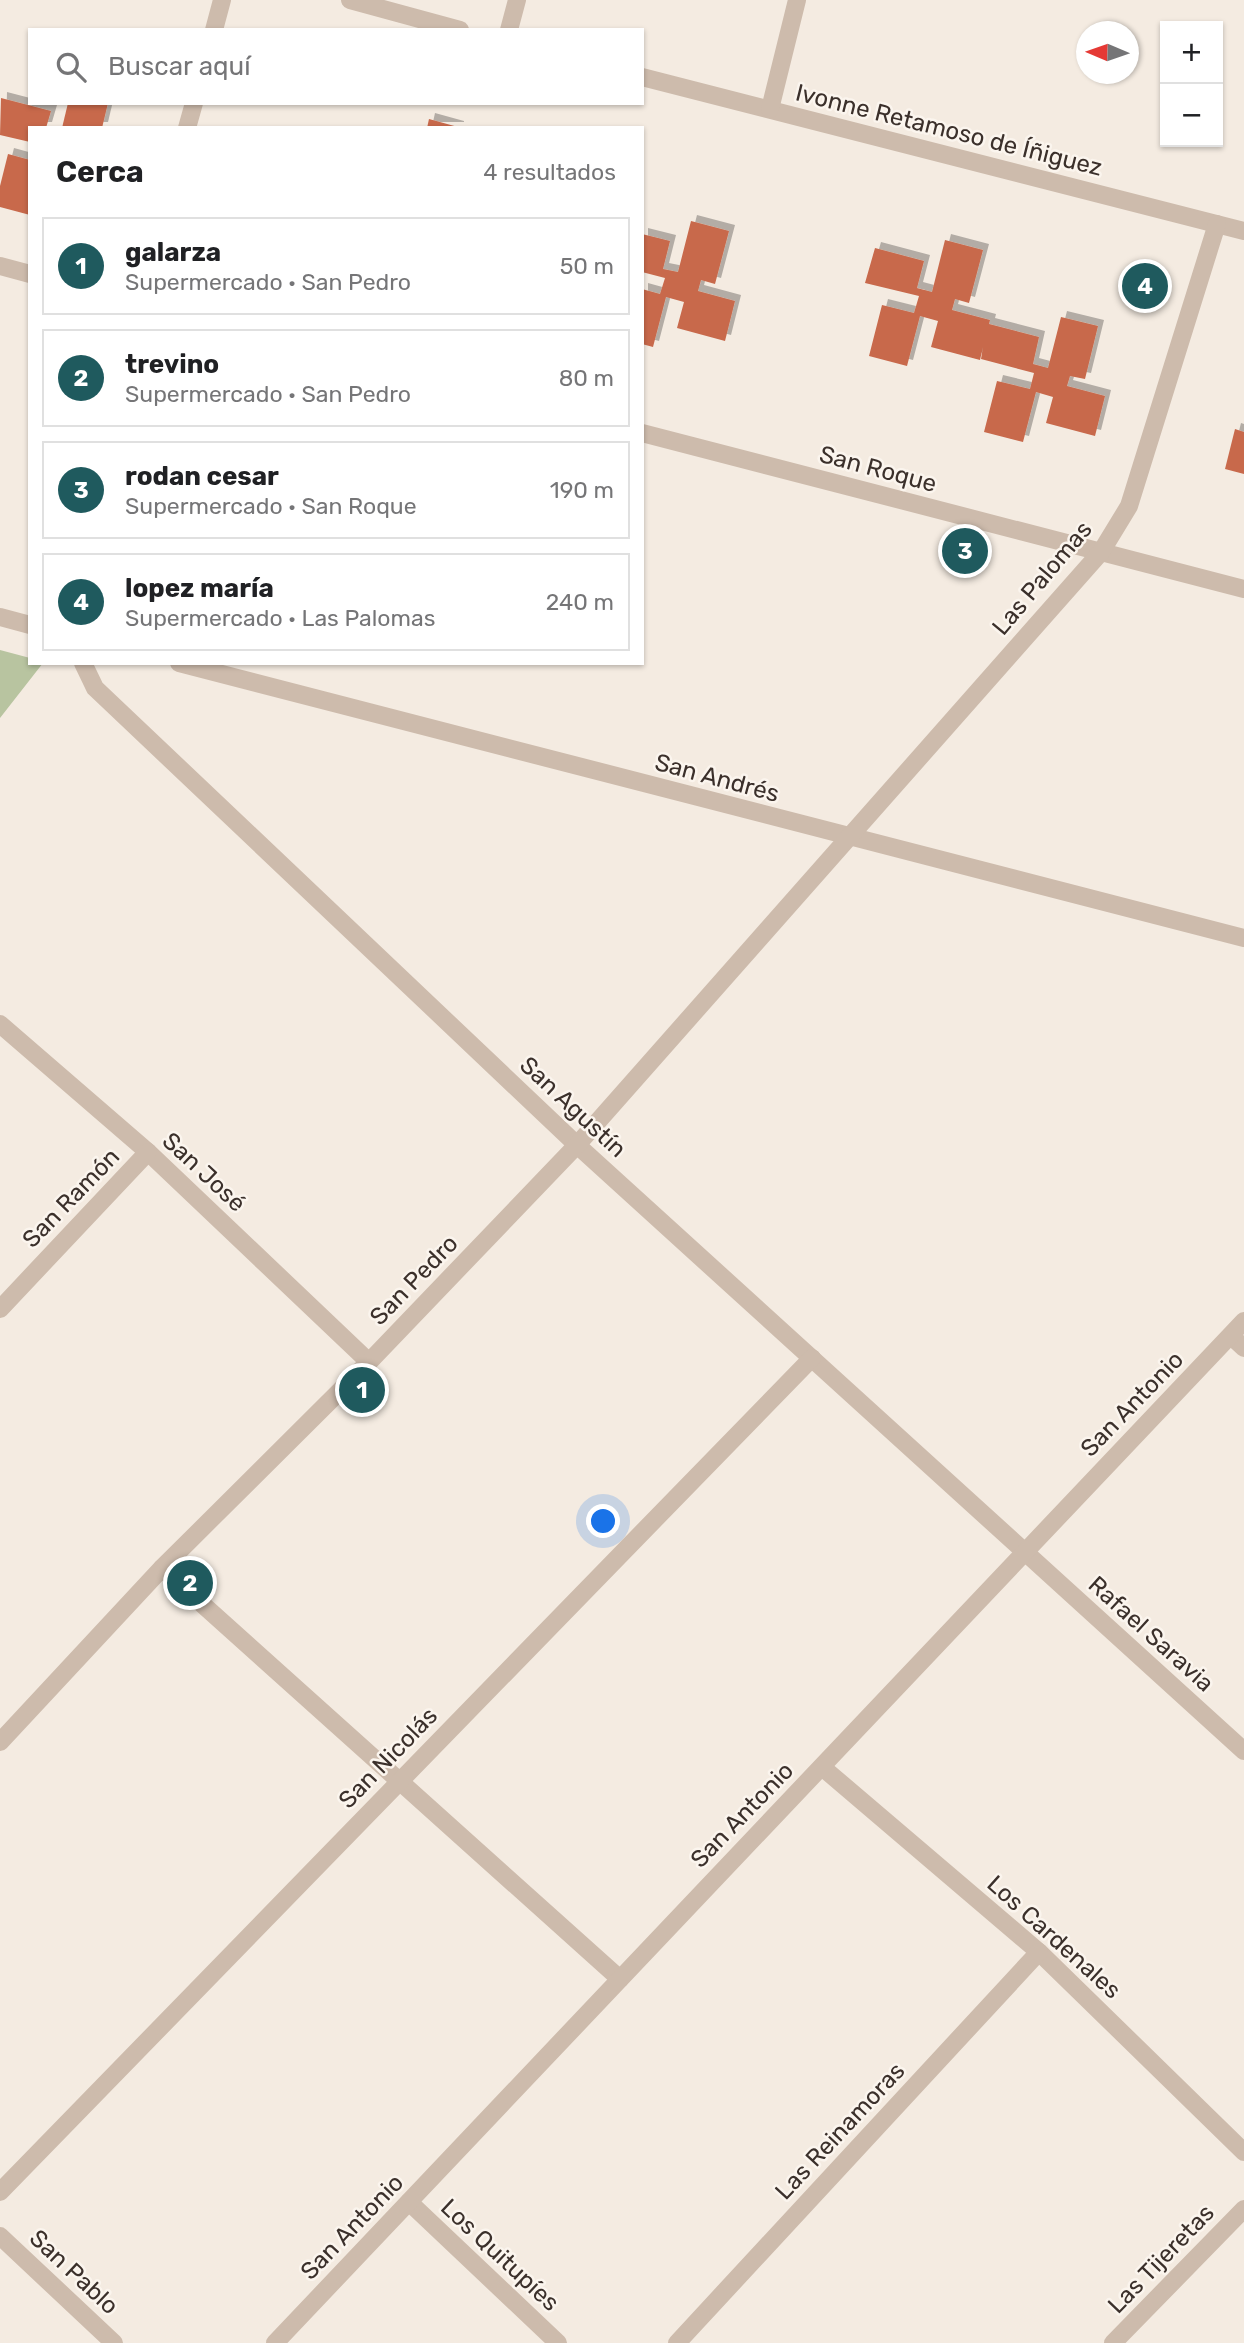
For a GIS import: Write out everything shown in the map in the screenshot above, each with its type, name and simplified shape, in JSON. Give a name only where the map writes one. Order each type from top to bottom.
[{"type":"street","points":[[215,28],[222,0]]},
{"type":"street","points":[[350,0],[453,28]]},
{"type":"street","points":[[510,28],[517,0]]},
{"type":"street","points":[[770,110],[797,0]]},
{"type":"street","name":"Ivonne Retamoso de Íñiguez","points":[[644,78],[1244,231]]},
{"type":"street","points":[[188,126],[193,105]]},
{"type":"street","name":"Las Palomas","points":[[849,838],[1101,552],[1129,506],[1217,224]]},
{"type":"street","points":[[0,266],[28,273]]},
{"type":"street","name":"San Roque","points":[[644,434],[1244,589]]},
{"type":"street","points":[[0,617],[28,624]]},
{"type":"street","name":"San Agustín","points":[[84,665],[95,688],[577,1145],[1025,1553]]},
{"type":"street","name":"San Andrés","points":[[187,665],[1244,938]]},
{"type":"street","name":"San Pedro","points":[[0,1742],[162,1568],[369,1362],[577,1145],[849,838]]},
{"type":"street","name":"San José","points":[[0,1024],[149,1152],[369,1362]]},
{"type":"street","name":"San Ramón","points":[[0,1308],[149,1152]]},
{"type":"street","name":"San Antonio","points":[[275,2343],[1025,1553],[1237,1342],[1244,1321]]},
{"type":"street","name":"San Nicolás","points":[[0,2192],[812,1358]]},
{"type":"street","name":"Rafael Saravia","points":[[1025,1553],[1244,1751]]},
{"type":"street","points":[[162,1568],[620,1979]]},
{"type":"street","name":"Los Cardenales","points":[[822,1767],[1039,1952],[1244,2152]]},
{"type":"street","name":"Las Reinamoras","points":[[677,2343],[1039,1952]]},
{"type":"street","name":"Los Quitupíes","points":[[408,2202],[558,2343]]},
{"type":"street","name":"Las Tijeretas","points":[[1113,2343],[1244,2209]]},
{"type":"street","name":"San Pablo","points":[[0,2236],[114,2343]]},
{"type":"green space","points":[[0,650],[28,657],[28,665],[41,665],[0,718]]},
{"type":"building","points":[[1,98],[51,111],[47,126],[28,126],[28,142],[0,135]]},
{"type":"building","points":[[68,105],[108,105],[102,126],[62,126]]},
{"type":"building","points":[[429,119],[454,126],[427,126]]},
{"type":"building","points":[[8,154],[28,159],[28,214],[0,207],[0,186]]},
{"type":"building","points":[[691,221],[729,231],[715,284],[701,280],[698,291],[735,301],[725,341],[677,328],[684,302],[666,297],[653,347],[644,345],[644,290],[660,294],[665,278],[644,273],[644,234],[670,241],[663,269],[678,272]]},
{"type":"building","points":[[945,240],[983,250],[969,303],[955,299],[952,310],[990,320],[989,324],[1039,337],[1033,364],[1048,368],[1061,317],[1098,326],[1085,379],[1070,376],[1067,386],[1105,396],[1095,436],[1046,423],[1053,397],[1036,392],[1023,442],[984,432],[997,381],[1030,389],[1034,373],[981,359],[983,347],[980,360],[931,347],[938,321],[920,316],[907,366],[869,356],[882,305],[914,313],[919,296],[865,283],[875,248],[924,261],[917,288],[932,292]]},
{"type":"building","points":[[1235,429],[1244,432],[1244,474],[1225,469]]},
{"type":"place","name":"lopez maría","points":[[1145,286]]},
{"type":"place","name":"rodan cesar","points":[[965,551]]},
{"type":"place","name":"galarza","points":[[362,1390]]},
{"type":"place","name":"trevino","points":[[190,1583]]}]
